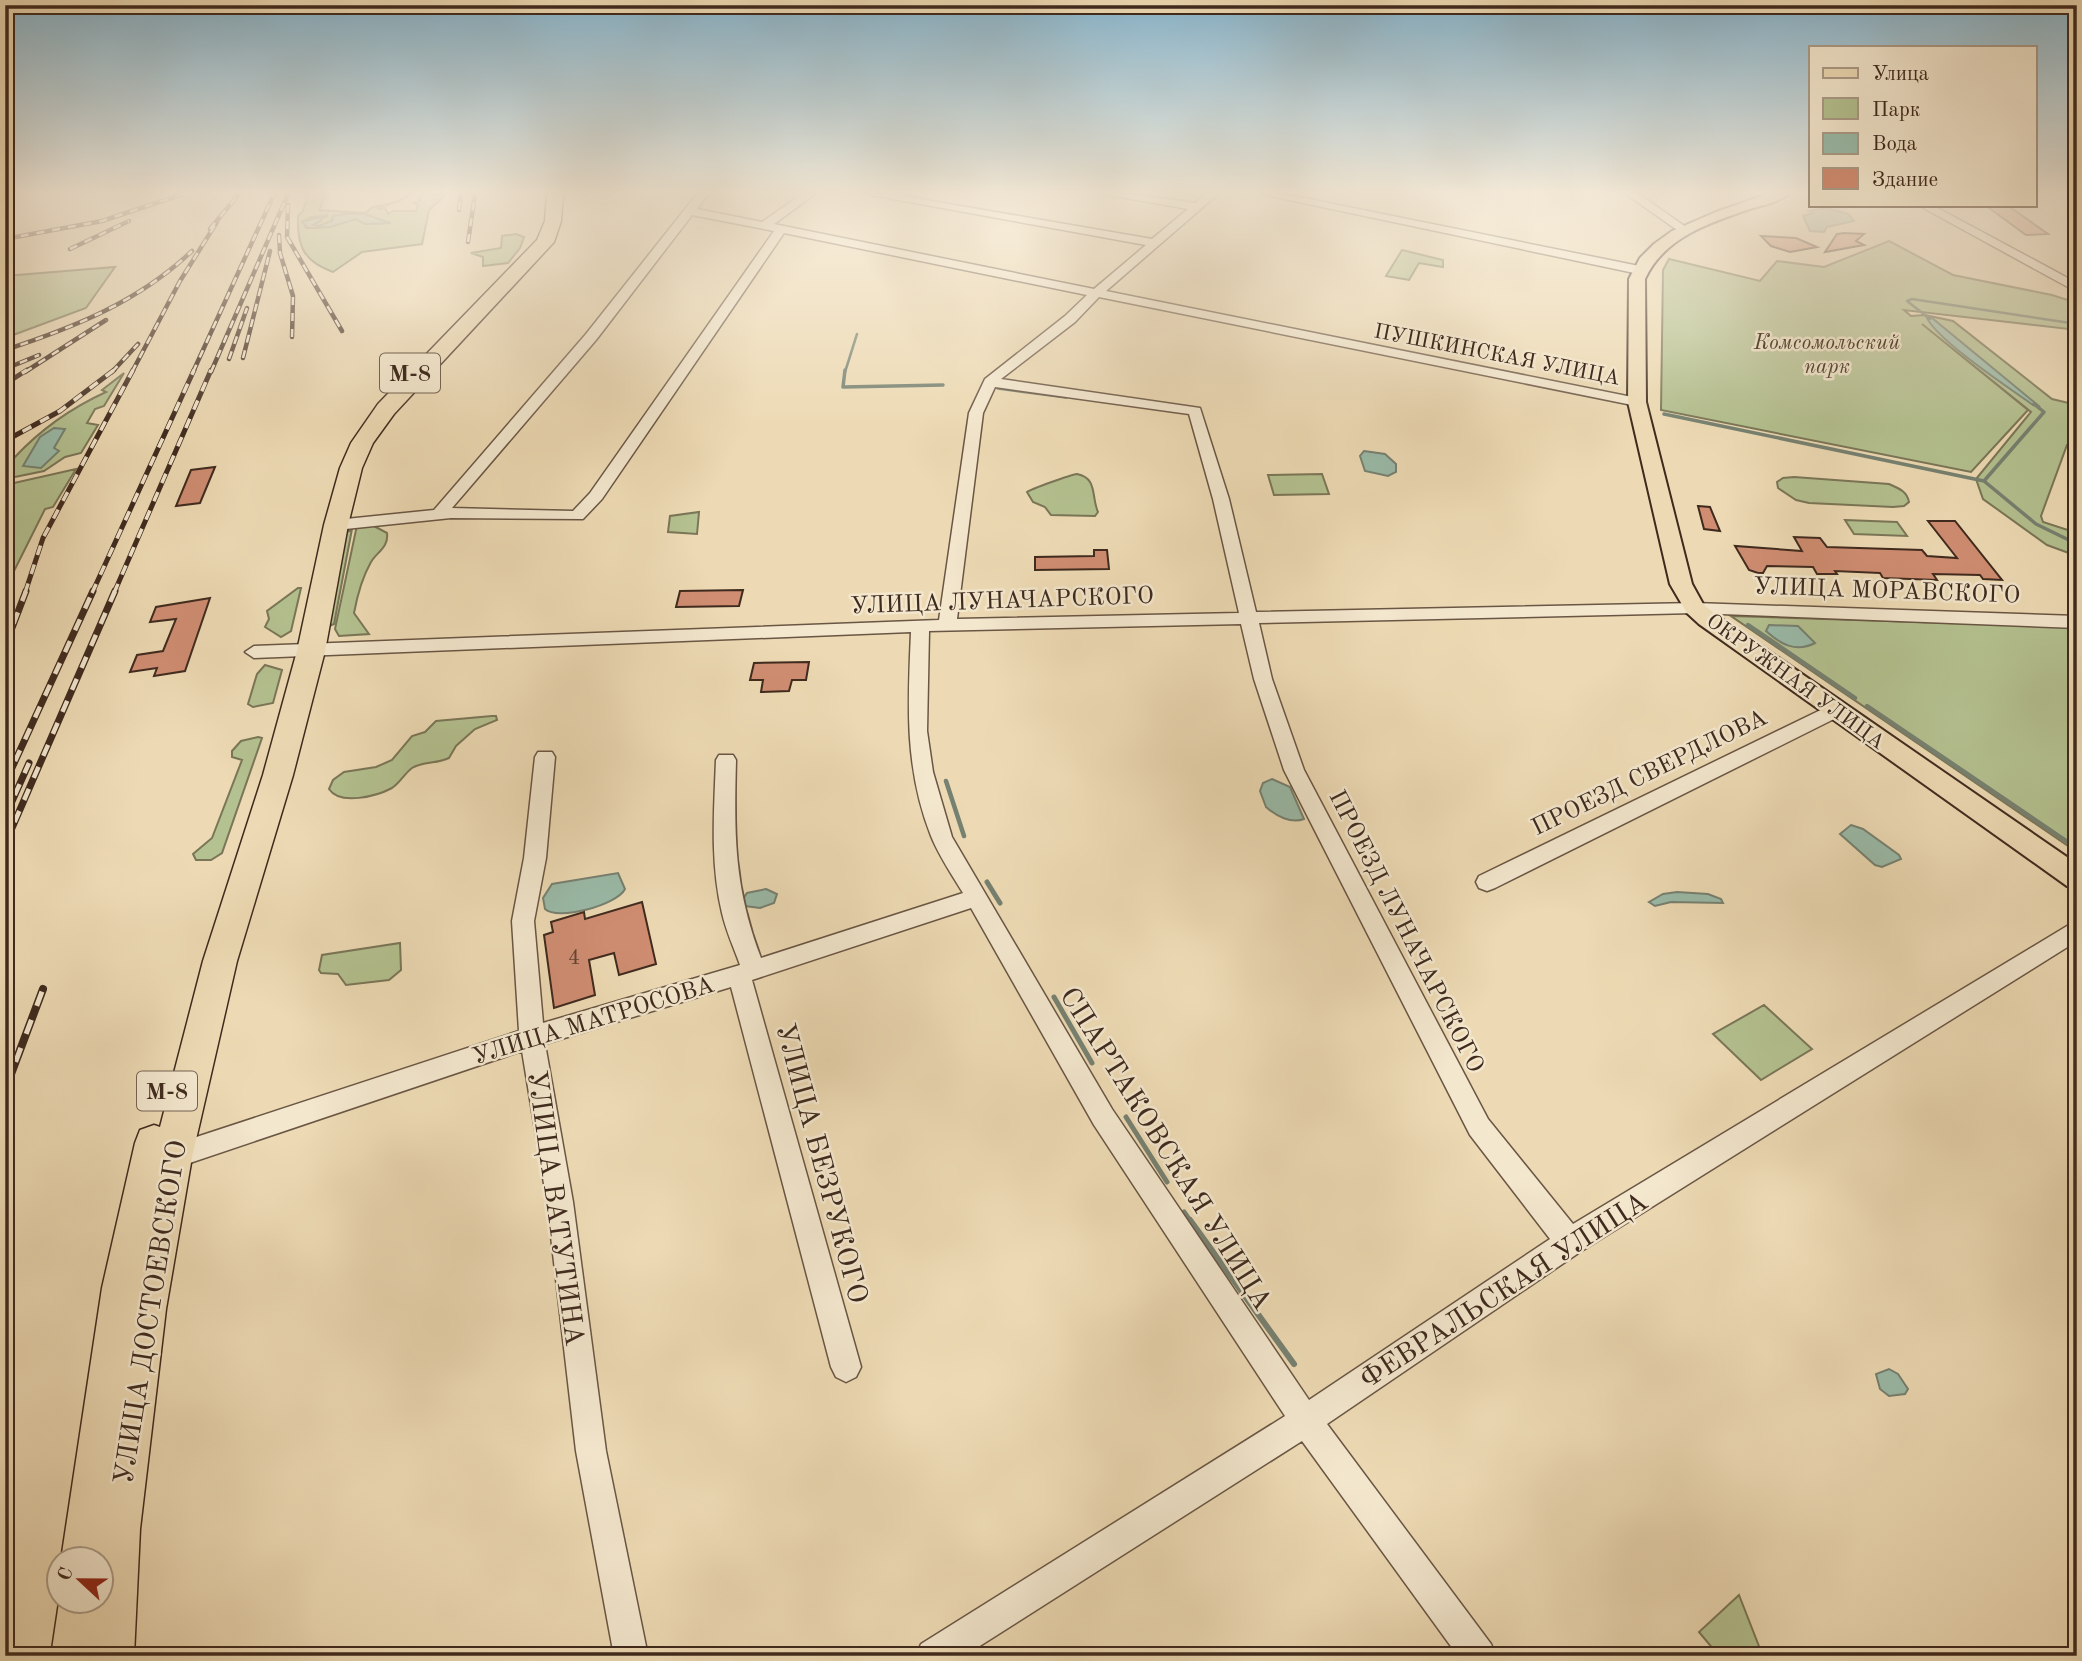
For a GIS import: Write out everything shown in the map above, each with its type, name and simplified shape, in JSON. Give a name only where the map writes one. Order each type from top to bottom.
[{"type":"highway","name":"М-8","points":[[288,651],[341,467],[354,441],[366,422],[398,385],[509,272]]},
{"type":"highway","name":"М-8","points":[[288,651],[336,525],[351,468],[376,421],[519,272]]},
{"type":"highway","name":"УЛИЦА ДОСТОЕВСКОГО","points":[[108,1656],[122,1482],[145,1309],[172,1157],[217,974],[278,775],[288,651]]},
{"type":"highway","name":"УЛИЦА ДОСТОЕВСКОГО","points":[[87,1546],[123,1289],[158,1124],[288,651]]},
{"type":"highway","points":[[77,1656],[81,1616]]},
{"type":"main road","name":"ОКРУЖНАЯ УЛИЦА","points":[[1639,272],[1637,402],[1667,517],[1677,571],[1686,595],[1695,608],[1835,710],[2077,878]]},
{"type":"street","points":[[437,516],[591,337],[642,272]]},
{"type":"street","points":[[336,525],[451,513],[571,517],[583,512],[751,272]]},
{"type":"street","name":"ПУШКИНСКАЯ УЛИЦА","points":[[988,272],[1637,402]]},
{"type":"street","name":"СПАРТАКОВСКАЯ УЛИЦА","points":[[1121,272],[1070,319],[990,382],[976,413],[934,625],[917,676],[918,733],[931,804],[942,838],[1103,1117],[1305,1420],[1479,1656]]},
{"type":"street","points":[[2047,272],[2077,288]]},
{"type":"street","name":"ПРОЕЗД ЛУНАЧАРСКОГО","points":[[990,382],[1195,411],[1221,499],[1263,679],[1294,770],[1479,1127],[1570,1242]]},
{"type":"street","name":"УЛИЦА ЛУНАЧАРСКОГО","points":[[288,651],[934,625],[1695,608]]},
{"type":"street","name":"УЛИЦА МОРАВСКОГО","points":[[1695,608],[2077,622]]},
{"type":"street","name":"ПРОЕЗД СВЕРДЛОВА","points":[[1487,882],[1835,710]]},
{"type":"street","name":"УЛИЦА ВАТУТИНА","points":[[545,757],[535,858],[523,920],[532,1037],[560,1202],[592,1451],[631,1656]]},
{"type":"street","points":[[726,760],[723,824],[726,873],[746,972]]},
{"type":"street","name":"УЛИЦА МАТРОСОВА","points":[[172,1157],[532,1037],[976,898]]},
{"type":"street","name":"ФЕВРАЛЬСКАЯ УЛИЦА","points":[[933,1656],[1305,1420],[1570,1242],[2077,929]]},
{"type":"street","name":"УЛИЦА БЕЗРУКОГО","points":[[746,972],[846,1367]]},
{"type":"green space","points":[[60,272],[112,272],[86,308],[5,338],[5,276]]},
{"type":"green space","points":[[1389,272],[1414,272],[1409,280],[1386,276]]},
{"type":"green space","name":"Комсомольский парк","points":[[1663,272],[1721,272],[1760,281],[1768,272],[1946,272],[2077,303],[2077,330],[1904,310],[1911,316],[1925,315],[1953,321],[2052,399],[2077,405],[2077,444],[2067,445],[2041,516],[2043,522],[2077,533],[2077,556],[2047,545],[1983,499],[1976,479],[2031,412],[1922,324],[2028,410],[1971,472],[1661,410]]},
{"type":"green space","points":[[124,373],[104,406],[95,409],[87,423],[98,425],[81,453],[65,457],[44,471],[5,479],[5,461],[14,458],[57,420],[106,392],[102,390]]},
{"type":"green space","points":[[76,469],[53,507],[45,509],[5,589],[5,485]]},
{"type":"green space","points":[[1077,474],[1084,476],[1091,484],[1098,512],[1095,516],[1051,515],[1045,507],[1033,502],[1027,492],[1051,482]]},
{"type":"green space","points":[[1322,474],[1329,494],[1274,495],[1268,475]]},
{"type":"green space","points":[[1783,478],[1889,484],[1904,493],[1909,502],[1904,506],[1893,507],[1809,503],[1796,500],[1778,488],[1777,482]]},
{"type":"green space","points":[[699,512],[697,534],[668,532],[670,516]]},
{"type":"green space","points":[[1845,520],[1897,522],[1907,536],[1854,534]]},
{"type":"green space","points":[[372,525],[387,533],[387,538],[365,574],[354,613],[369,634],[339,636],[335,629],[356,530],[357,527]]},
{"type":"green space","points":[[352,529],[334,624],[325,628],[343,535]]},
{"type":"green space","points":[[301,588],[291,631],[281,637],[265,627],[269,619],[267,611]]},
{"type":"green space","points":[[1731,616],[2077,627],[2077,852]]},
{"type":"green space","points":[[265,665],[282,670],[273,703],[253,707],[248,704],[257,674]]},
{"type":"green space","points":[[496,716],[497,720],[475,729],[456,746],[449,758],[412,768],[395,786],[385,791],[350,798],[334,794],[329,789],[333,780],[344,772],[376,767],[392,760],[412,736],[425,732],[436,721]]},
{"type":"green space","points":[[262,738],[222,853],[211,860],[196,860],[193,854],[212,838],[242,760],[232,757],[232,751],[241,741]]},
{"type":"green space","points":[[400,943],[401,970],[389,980],[346,985],[338,974],[321,973],[319,970],[322,955]]},
{"type":"green space","points":[[1764,1005],[1812,1049],[1761,1080],[1713,1034]]},
{"type":"green space","points":[[1739,1595],[1761,1656],[1719,1656],[1699,1632]]},
{"type":"water","points":[[1926,316],[1932,318],[2040,407],[2033,405],[1957,350],[1932,326]]},
{"type":"water","points":[[54,428],[65,429],[54,448],[59,451],[41,468],[23,466],[40,437]]},
{"type":"water","points":[[1364,451],[1385,454],[1396,464],[1396,472],[1388,476],[1365,471],[1360,456]]},
{"type":"water","points":[[1769,625],[1798,626],[1815,643],[1801,647],[1789,646],[1766,631]]},
{"type":"water","points":[[1272,779],[1290,787],[1304,819],[1284,818],[1266,807],[1260,791],[1263,783]]},
{"type":"water","points":[[1851,825],[1863,829],[1901,859],[1882,867],[1875,865],[1840,834]]},
{"type":"water","points":[[618,873],[625,889],[611,901],[574,912],[552,912],[545,909],[543,898],[552,884]]},
{"type":"water","points":[[766,889],[777,894],[774,903],[760,908],[745,906],[743,899],[747,893]]},
{"type":"water","points":[[1663,894],[1708,894],[1721,899],[1723,903],[1671,902],[1655,906],[1649,902]]},
{"type":"water","points":[[1889,1369],[1898,1374],[1908,1389],[1905,1394],[1889,1396],[1880,1389],[1876,1374]]},
{"type":"building","points":[[215,467],[200,503],[176,506],[191,470]]},
{"type":"building","points":[[1698,506],[1710,507],[1720,531],[1704,529]]},
{"type":"building","points":[[1928,521],[1955,521],[2002,580],[1983,579],[1980,575],[1933,574],[1937,580],[1883,578],[1880,573],[1835,571],[1837,574],[1817,574],[1813,567],[1767,566],[1763,573],[1758,573],[1749,570],[1735,546],[1802,551],[1794,537],[1820,538],[1827,547],[1922,550],[1927,556],[1957,558]]},
{"type":"building","points":[[1094,550],[1107,550],[1109,569],[1035,570],[1035,557],[1094,556]]},
{"type":"building","points":[[743,590],[739,606],[676,607],[680,591]]},
{"type":"building","points":[[210,598],[185,671],[154,676],[157,668],[130,672],[137,655],[163,651],[176,619],[150,622],[156,607]]},
{"type":"building","points":[[809,662],[806,680],[792,680],[789,691],[761,692],[763,680],[750,680],[754,663]]},
{"type":"building","points":[[642,902],[656,964],[619,975],[614,953],[589,960],[595,995],[554,1008],[544,935],[553,932],[551,922],[584,912],[585,919]]},
{"type":"waterway","points":[[1930,319],[1907,301],[1912,299],[2077,324]]},
{"type":"waterway","points":[[845,372],[857,334]]},
{"type":"waterway","points":[[845,370],[843,387],[943,385]]},
{"type":"waterway","points":[[998,388],[1066,397]]},
{"type":"waterway","points":[[1984,481],[2044,412],[2034,404]]},
{"type":"waterway","points":[[1664,414],[1984,481]]},
{"type":"waterway","points":[[1984,481],[2036,524],[2077,544]]},
{"type":"waterway","points":[[1748,625],[1855,698]]},
{"type":"waterway","points":[[1867,706],[2075,847]]},
{"type":"waterway","points":[[946,781],[964,836]]},
{"type":"waterway","points":[[987,882],[1000,903]]},
{"type":"waterway","points":[[1054,997],[1092,1063]]},
{"type":"waterway","points":[[1126,1117],[1167,1182]]},
{"type":"waterway","points":[[1184,1212],[1191,1222]]},
{"type":"waterway","points":[[1190,1220],[1294,1364]]},
{"type":"railway","points":[[5,350],[104,311],[128,299],[168,272]]},
{"type":"railway","points":[[132,372],[186,272]]},
{"type":"railway","points":[[193,372],[239,272]]},
{"type":"railway","points":[[211,372],[254,272]]},
{"type":"railway","points":[[243,358],[265,272]]},
{"type":"railway","points":[[286,272],[293,296],[292,337]]},
{"type":"railway","points":[[307,272],[342,331]]},
{"type":"railway","points":[[229,359],[247,308]]},
{"type":"railway","points":[[25,372],[106,320]]},
{"type":"railway","points":[[114,370],[138,344]]},
{"type":"railway","points":[[5,369],[39,355]]},
{"type":"railway","points":[[5,384],[27,370]]},
{"type":"railway","points":[[5,441],[60,411],[114,370]]},
{"type":"railway","points":[[25,593],[43,538],[133,370]]},
{"type":"railway","points":[[92,593],[194,370]]},
{"type":"railway","points":[[114,593],[211,370]]},
{"type":"railway","points":[[5,646],[26,591]]},
{"type":"railway","points":[[5,783],[93,591]]},
{"type":"railway","points":[[5,844],[115,591]]},
{"type":"railway","points":[[5,817],[29,763]]},
{"type":"railway","points":[[5,1090],[43,989]]}]
